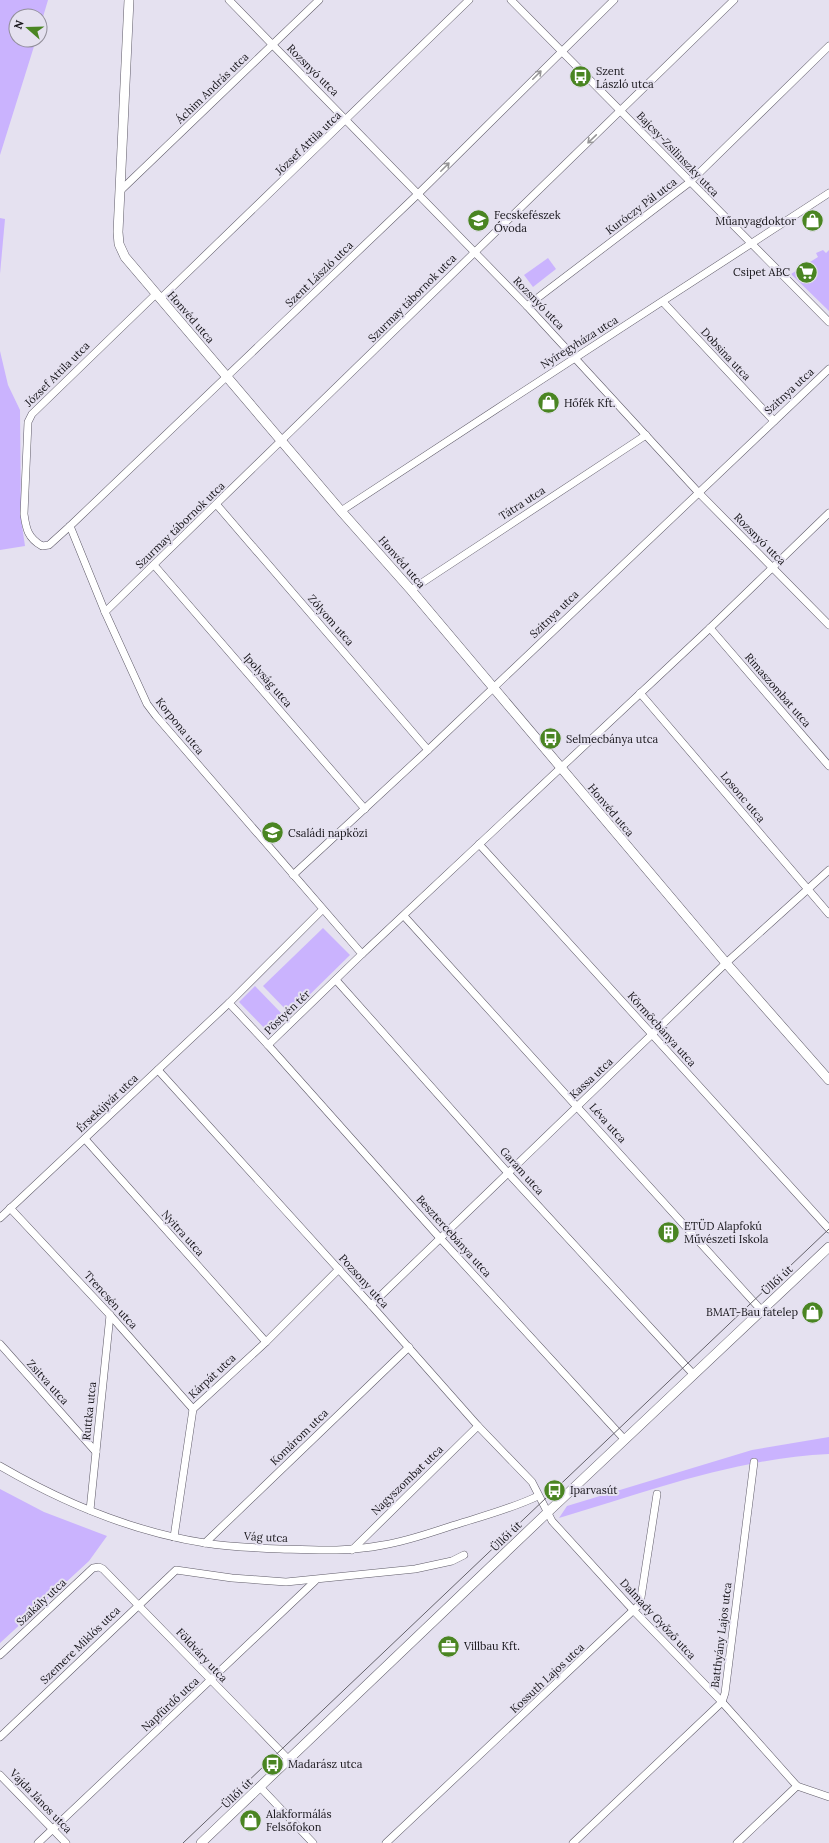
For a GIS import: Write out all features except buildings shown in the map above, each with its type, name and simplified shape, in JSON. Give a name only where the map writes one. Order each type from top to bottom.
[{"type":"street","name":"Honvéd utca","points":[[129,0],[118,232],[119,244],[125,257],[341,511],[411,590],[726,963],[829,1080]]},
{"type":"street","name":"Rozsnyó utca","points":[[229,0],[527,306],[698,492],[829,625]]},
{"type":"street","name":"Áchim András utca","points":[[120,191],[319,0]]},
{"type":"street","name":"József Attila utca","points":[[70,526],[49,545],[42,546],[34,542],[28,532],[24,514],[28,422],[32,414],[40,404],[158,297],[347,120],[469,0]]},
{"type":"street","name":"Bajcsy-Zsilinszky utca","points":[[511,0],[829,322]]},
{"type":"street","name":"Szent László utca","points":[[70,526],[228,377],[418,194],[614,0]]},
{"type":"street","name":"Szurmay tábornok utca","points":[[105,612],[283,441],[474,252],[734,0]]},
{"type":"street","name":"Kuróczy Pál utca","points":[[527,306],[690,182],[829,46]]},
{"type":"street","name":"Nyíregyháza utca","points":[[341,511],[574,357],[663,302],[829,193]]},
{"type":"street","name":"Dobsina utca","points":[[663,302],[774,421]]},
{"type":"street","name":"Szitnya utca","points":[[293,875],[428,750],[829,369]]},
{"type":"street","name":"Tátra utca","points":[[411,590],[646,435]]},
{"type":"street","name":"Zólyom utca","points":[[217,505],[428,750]]},
{"type":"street","points":[[229,1003],[322,910],[362,954],[710,628],[829,513]]},
{"type":"street","name":"Korpona utca","points":[[70,526],[105,612],[141,693],[156,716],[322,910]]},
{"type":"street","name":"Ipolyság utca","points":[[154,565],[365,809]]},
{"type":"street","name":"Rimaszombat utca","points":[[710,628],[829,766]]},
{"type":"street","name":"Losonc utca","points":[[640,693],[829,914]]},
{"type":"street","name":"Körmöcbánya utca","points":[[479,844],[829,1228]]},
{"type":"street","name":"Kassa utca","points":[[371,1305],[440,1237],[653,1035],[726,963],[829,870]]},
{"type":"street","name":"Léva utca","points":[[404,916],[762,1311]]},
{"type":"street","name":"Pöstyén tér","points":[[229,1003],[268,1045],[362,954]]},
{"type":"street","name":"Garam utca","points":[[336,980],[508,1173],[694,1375]]},
{"type":"street","name":"Érsekújvár utca","points":[[0,1218],[229,1003]]},
{"type":"street","name":"Besztercebánya utca","points":[[268,1045],[625,1440]]},
{"type":"street","name":"Pozsony utca","points":[[158,1070],[409,1347],[478,1426],[532,1482],[538,1496],[548,1512]]},
{"type":"street","name":"Nyitra utca","points":[[85,1139],[266,1342]]},
{"type":"street","name":"Trencsén utca","points":[[10,1208],[110,1315],[193,1409]]},
{"type":"street","name":"Üllői út","points":[[202,1843],[548,1512],[829,1247]]},
{"type":"street","name":"Kárpát utca","points":[[174,1537],[193,1409],[266,1342],[339,1270]]},
{"type":"street","name":"Ruttka utca","points":[[90,1510],[110,1315]]},
{"type":"street","name":"Zsitva utca","points":[[0,1344],[96,1452]]},
{"type":"street","name":"Komárom utca","points":[[205,1543],[409,1347]]},
{"type":"street","name":"Nagyszombat utca","points":[[352,1550],[478,1426]]},
{"type":"street","name":"Batthyány Lajos utca","points":[[573,1843],[722,1702],[725,1693],[754,1462]]},
{"type":"street","name":"Vág utca","points":[[0,1466],[34,1486],[90,1510],[174,1537],[205,1543],[321,1551],[352,1550],[405,1540],[514,1506],[538,1496]]},
{"type":"street","name":"Kossuth Lajos utca","points":[[386,1843],[640,1604],[657,1494]]},
{"type":"street","name":"Dalmady Győző utca","points":[[548,1512],[552,1521],[634,1611],[722,1702],[797,1786],[829,1797]]},
{"type":"street","points":[[315,1581],[415,1569],[452,1561],[464,1555]]},
{"type":"street","name":"Földváry utca","points":[[99,1567],[104,1569],[139,1604],[211,1681],[289,1760]]},
{"type":"street","name":"Szakály utca","points":[[0,1655],[93,1568],[99,1567]]},
{"type":"street","name":"Szemere Miklós utca","points":[[0,1737],[176,1570],[232,1578],[286,1582],[315,1581]]},
{"type":"street","name":"Napfürdő utca","points":[[38,1843],[315,1581]]},
{"type":"street","name":"Vajda János utca","points":[[0,1775],[66,1843]]},
{"type":"street","points":[[737,1843],[797,1786]]},
{"type":"street","points":[[260,1787],[313,1843]]},
{"type":"shaded area","points":[[0,0],[48,0],[46,8],[8,8],[8,48],[33,48],[0,155]]},
{"type":"shaded area","points":[[0,218],[5,219],[0,274]]},
{"type":"shaded area","points":[[823,250],[826,253],[829,250],[829,311],[791,274],[818,257],[816,253]]},
{"type":"shaded area","points":[[548,258],[556,269],[533,287],[524,275]]},
{"type":"shaded area","points":[[0,351],[8,385],[20,410],[21,519],[25,546],[0,550]]},
{"type":"shaded area","points":[[323,928],[350,955],[290,1014],[263,986]]},
{"type":"shaded area","points":[[255,986],[285,1017],[269,1033],[239,1002]]},
{"type":"shaded area","points":[[829,1437],[829,1454],[794,1457],[726,1469],[659,1487],[559,1518],[567,1506],[752,1450]]},
{"type":"shaded area","points":[[0,1489],[44,1512],[107,1536],[89,1561],[0,1643]]},
{"type":"tram line","points":[[183,1843],[829,1229]]},
{"type":"place","name":"Szent László utca","points":[[580,77]]},
{"type":"place","name":"Fecskefészek Óvoda","points":[[479,221]]},
{"type":"place","name":"Műanyagdoktor","points":[[812,221]]},
{"type":"place","name":"Csipet ABC","points":[[806,272]]},
{"type":"place","name":"Hőfék Kft.","points":[[548,403]]},
{"type":"place","name":"Selmecbánya utca","points":[[550,739]]},
{"type":"place","name":"Családi napközi","points":[[273,833]]},
{"type":"place","name":"ETÜD Alapfokú Művészeti Iskola","points":[[668,1232]]},
{"type":"place","name":"BMAT-Bau fatelep","points":[[813,1312]]},
{"type":"place","name":"Iparvasút","points":[[554,1490]]},
{"type":"place","name":"Villbau Kft.","points":[[449,1646]]},
{"type":"place","name":"Madarász utca","points":[[272,1764]]},
{"type":"place","name":"Alakformálás Felsőfokon","points":[[250,1820]]}]
